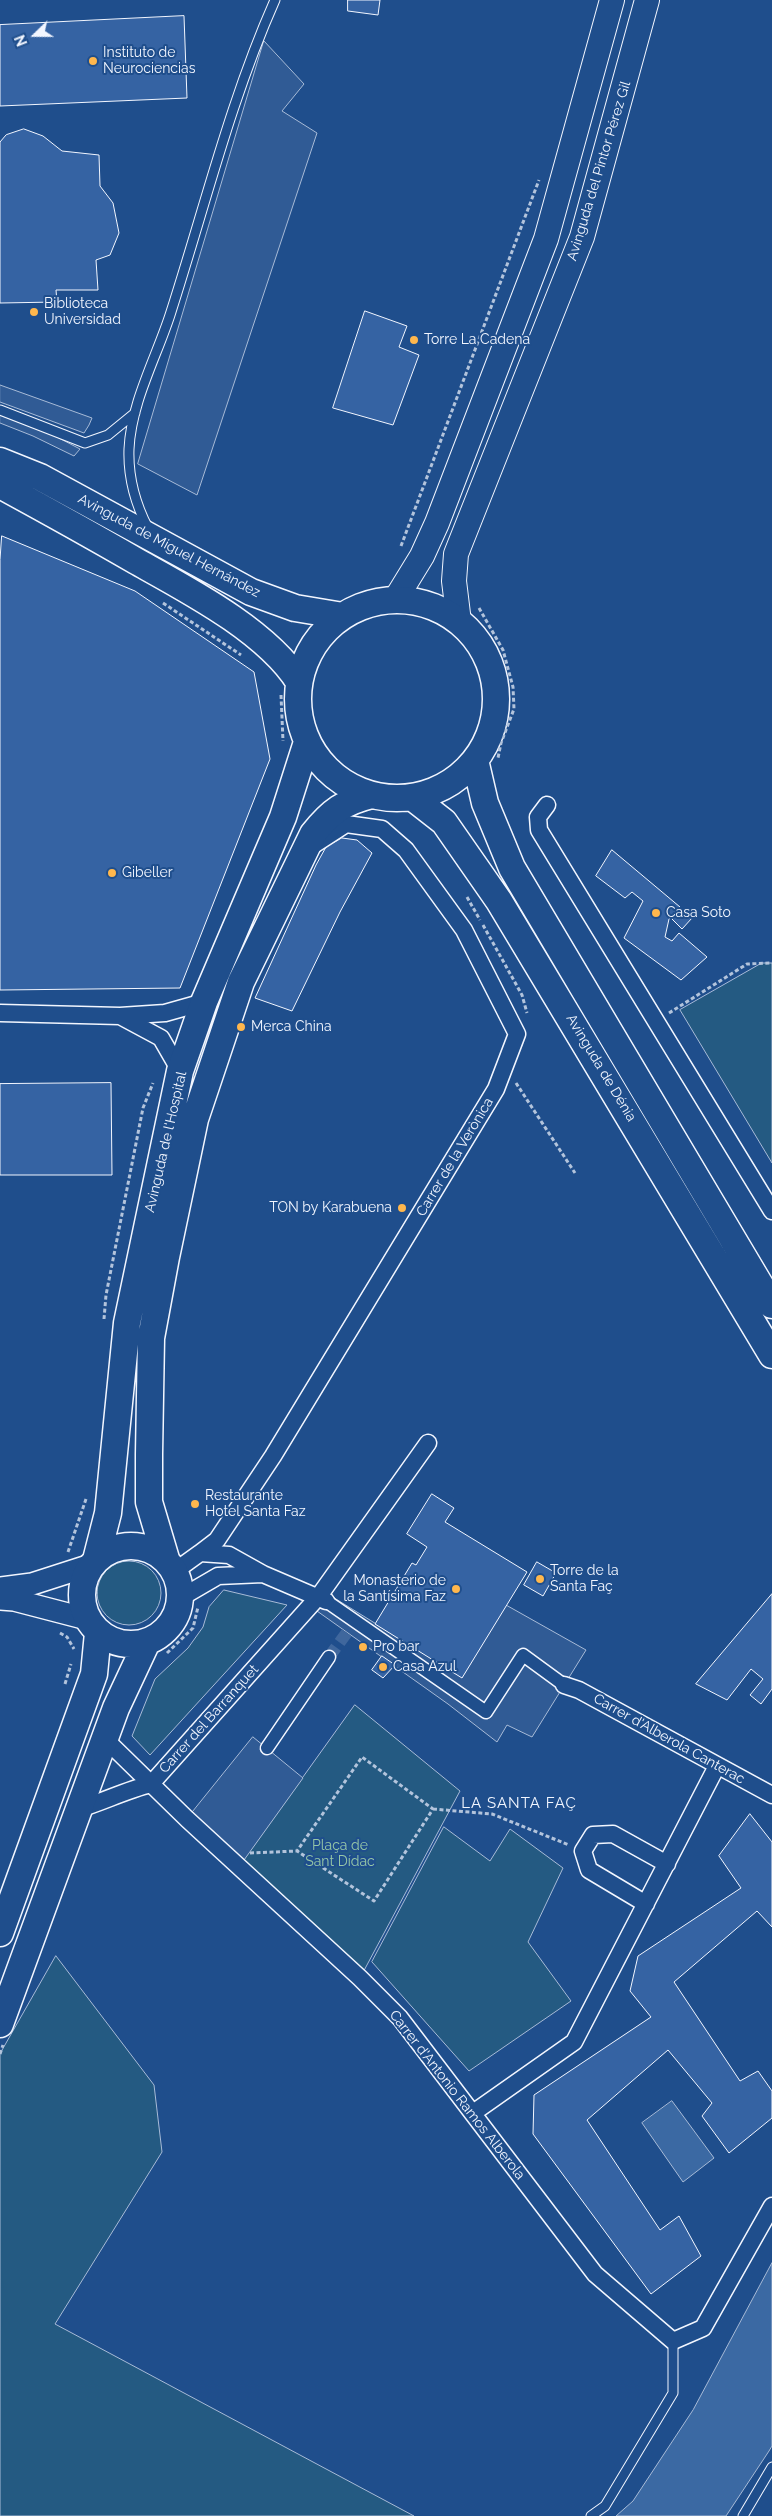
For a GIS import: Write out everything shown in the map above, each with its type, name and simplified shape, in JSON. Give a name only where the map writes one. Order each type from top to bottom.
[{"type":"main road","points":[[395,600],[422,556],[437,522],[546,239],[612,0]]},
{"type":"main road","name":"Avinguda del Pintor Pérez Gil","points":[[459,622],[454,581],[456,554],[582,237],[647,0]]},
{"type":"main road","name":"Avinguda de Miguel Hernández","points":[[0,461],[40,477],[156,542],[251,592],[295,608],[343,616]]},
{"type":"main road","name":"Avinguda de Miguel Hernández","points":[[0,485],[185,588],[267,644],[288,665],[290,686]]},
{"type":"main road","points":[[395,600],[425,605],[440,610],[459,622],[481,648],[489,664],[495,688],[495,714],[488,738],[486,760],[465,771],[441,788],[412,797],[372,796],[346,784],[323,766],[307,742],[300,723],[298,702],[290,686],[314,644],[327,628],[359,607],[395,600]]},
{"type":"main road","name":"Avinguda de l'Hospital","points":[[93,1562],[108,1513],[127,1322],[180,1071],[204,1002],[283,817],[307,742]]},
{"type":"main road","name":"Avinguda de Dénia","points":[[486,760],[485,803],[512,868],[772,1304]]},
{"type":"main road","name":"Avinguda de l'Hospital","points":[[171,1565],[149,1502],[151,1338],[195,1119],[241,982],[313,834],[328,815],[350,801],[372,796]]},
{"type":"main road","name":"Avinguda de Dénia","points":[[412,797],[444,822],[499,901],[772,1354]]},
{"type":"main road","points":[[0,1933],[94,1674],[93,1626],[81,1590],[93,1562],[114,1548],[132,1545],[149,1548],[171,1565],[182,1597],[169,1629],[146,1644],[116,1644],[93,1626]]},
{"type":"main road","points":[[0,2024],[78,1809],[105,1739],[146,1644]]},
{"type":"street","points":[[547,805],[538,817],[539,830],[772,1211]]},
{"type":"street","name":"Carrer de la Verònica","points":[[171,1565],[200,1553],[217,1540],[273,1456],[496,1089],[517,1034],[464,930],[406,850],[382,829],[346,824],[304,852]]},
{"type":"street","points":[[0,1013],[120,1016],[165,1013],[204,1002]]},
{"type":"street","points":[[120,1016],[161,1038],[180,1071]]},
{"type":"street","name":"Carrer del Barranquet","points":[[78,1809],[116,1798],[130,1789],[150,1784],[322,1599],[428,1443]]},
{"type":"street","points":[[200,1553],[229,1555],[263,1574],[322,1599],[486,1712],[523,1655],[564,1685]]},
{"type":"street","points":[[0,1588],[32,1584],[93,1562]]},
{"type":"street","points":[[182,1597],[218,1576],[263,1574]]},
{"type":"street","points":[[0,1599],[14,1600],[93,1626]]},
{"type":"street","points":[[267,1748],[330,1657]]},
{"type":"street","name":"Carrer d'Alberola Canterac","points":[[564,1685],[579,1690],[772,1795]]},
{"type":"street","name":"Carrer d'Antonio Ramos Alberola","points":[[105,1739],[117,1748],[150,1784],[360,1978],[400,2018],[595,2274],[673,2341]]},
{"type":"street","points":[[473,2113],[574,2042],[718,1766]]},
{"type":"street","points":[[646,1904],[589,1870],[583,1851],[593,1835],[612,1834],[667,1864]]},
{"type":"street","points":[[673,2341],[703,2328],[772,2206]]},
{"type":"lane","points":[[156,542],[138,508],[129,471],[129,447],[135,413],[169,316],[252,52],[275,0]]},
{"type":"lane","points":[[0,410],[85,443],[108,435],[135,413]]},
{"type":"lane","points":[[590,2516],[605,2506],[673,2393],[673,2341]]},
{"type":"lane","points":[[743,2516],[772,2467]]},
{"type":"path","points":[[401,546],[541,172]]},
{"type":"path","points":[[160,601],[229,649],[243,656]]},
{"type":"path","points":[[477,603],[485,622],[503,650],[513,687],[514,709],[501,743],[486,760]]},
{"type":"path","points":[[283,750],[290,686]]},
{"type":"path","points":[[656,1021],[747,964],[772,963]]},
{"type":"path","points":[[297,1851],[362,1757],[433,1809],[492,1814],[583,1851]]},
{"type":"path","points":[[249,1854],[297,1851],[374,1901],[433,1809]]},
{"type":"green space","points":[[762,963],[772,963],[772,1163],[680,1010]]},
{"type":"green space","points":[[129,1561],[147,1567],[155,1575],[161,1593],[155,1611],[147,1619],[129,1625],[111,1619],[103,1611],[97,1593],[103,1575],[111,1567]]},
{"type":"green space","points":[[224,1590],[287,1605],[150,1755],[132,1736],[155,1679],[188,1648],[203,1627],[209,1607]]},
{"type":"green space","name":"Plaça de Sant Dídac","points":[[355,1705],[460,1791],[360,1978],[239,1867]]},
{"type":"green space","points":[[444,1827],[490,1861],[510,1829],[563,1868],[528,1942],[571,2001],[469,2071],[372,1962]]},
{"type":"green space","points":[[56,1956],[154,2085],[162,2152],[55,2324],[414,2516],[0,2516],[0,2054]]},
{"type":"shaded area","points":[[264,41],[304,84],[282,111],[317,133],[197,495],[138,464]]},
{"type":"shaded area","points":[[0,385],[92,418],[84,433],[0,402]]},
{"type":"shaded area","points":[[0,415],[55,436],[80,449],[74,456],[33,436],[0,423]]},
{"type":"shaded area","points":[[331,1596],[462,1677],[506,1605],[586,1650],[532,1737],[507,1725],[497,1742],[448,1704],[317,1611]]},
{"type":"shaded area","name":"Plaça de Sant Dídac","points":[[253,1737],[303,1778],[239,1867],[187,1819]]},
{"type":"shaded area","points":[[672,2101],[714,2158],[683,2182],[642,2123]]},
{"type":"shaded area","points":[[772,2263],[772,2446],[769,2451],[726,2516],[616,2516],[633,2501],[693,2410]]},
{"type":"building","points":[[348,0],[380,0],[378,15],[348,11]]},
{"type":"building","name":"Instituto de Neurociencias","points":[[184,16],[187,98],[0,106],[0,25]]},
{"type":"building","points":[[24,129],[43,136],[62,151],[99,155],[100,186],[113,203],[119,233],[110,255],[96,260],[98,290],[56,290],[57,302],[0,303],[0,142],[6,135]]},
{"type":"building","points":[[365,311],[407,326],[399,347],[419,355],[393,425],[333,408]]},
{"type":"building","name":"Gibeller","points":[[2,536],[135,591],[254,672],[270,759],[180,988],[0,990],[0,560]]},
{"type":"building","points":[[342,838],[357,840],[372,853],[340,912],[292,1011],[255,998],[316,865],[326,847]]},
{"type":"building","name":"Casa Soto","points":[[612,850],[680,907],[669,919],[665,937],[672,941],[679,933],[707,957],[681,980],[624,938],[643,901],[632,892],[625,898],[596,876]]},
{"type":"building","points":[[681,909],[692,918],[682,929],[672,919]]},
{"type":"building","points":[[111,1083],[112,1175],[0,1175],[0,1084]]},
{"type":"building","name":"Monasterio de la Santísima Faz","points":[[432,1494],[454,1508],[445,1522],[527,1572],[462,1678],[375,1624],[412,1563],[416,1565],[427,1547],[407,1534]]},
{"type":"building","name":"Torre de la Santa Faç","points":[[537,1562],[556,1573],[543,1596],[524,1585]]},
{"type":"building","points":[[772,1594],[772,1689],[761,1704],[750,1695],[763,1679],[751,1669],[727,1700],[696,1684]]},
{"type":"building","name":"Casa Azul","points":[[382,1656],[395,1665],[383,1678],[372,1670]]},
{"type":"building","points":[[750,1814],[772,1842],[772,1927],[757,1911],[674,1982],[740,2081],[758,2071],[772,2091],[772,2118],[729,2153],[702,2116],[712,2103],[668,2050],[587,2120],[660,2230],[679,2216],[701,2256],[651,2294],[533,2134],[534,2095],[651,2017],[630,1991],[638,1956],[741,1888],[719,1856]]},
{"type":"tunnel","points":[[329,1657],[348,1631]]},
{"type":"place","name":"Instituto de Neurociencias","points":[[93,61]]},
{"type":"place","name":"Biblioteca Universidad","points":[[34,312]]},
{"type":"place","name":"Torre La Cadena","points":[[414,340]]},
{"type":"place","name":"Gibeller","points":[[112,873]]},
{"type":"place","name":"Casa Soto","points":[[656,913]]},
{"type":"place","name":"Merca China","points":[[241,1027]]},
{"type":"place","name":"TON by Karabuena","points":[[402,1208]]},
{"type":"place","name":"Restaurante Hotel Santa Faz","points":[[195,1504]]},
{"type":"place","name":"Torre de la Santa Faç","points":[[540,1579]]},
{"type":"place","name":"Monasterio de la Santísima Faz","points":[[456,1589]]},
{"type":"place","name":"Pro bar","points":[[363,1647]]},
{"type":"place","name":"Casa Azul","points":[[383,1667]]},
{"type":"district","name":"LA SANTA FAÇ","points":[[519,1803]]}]
